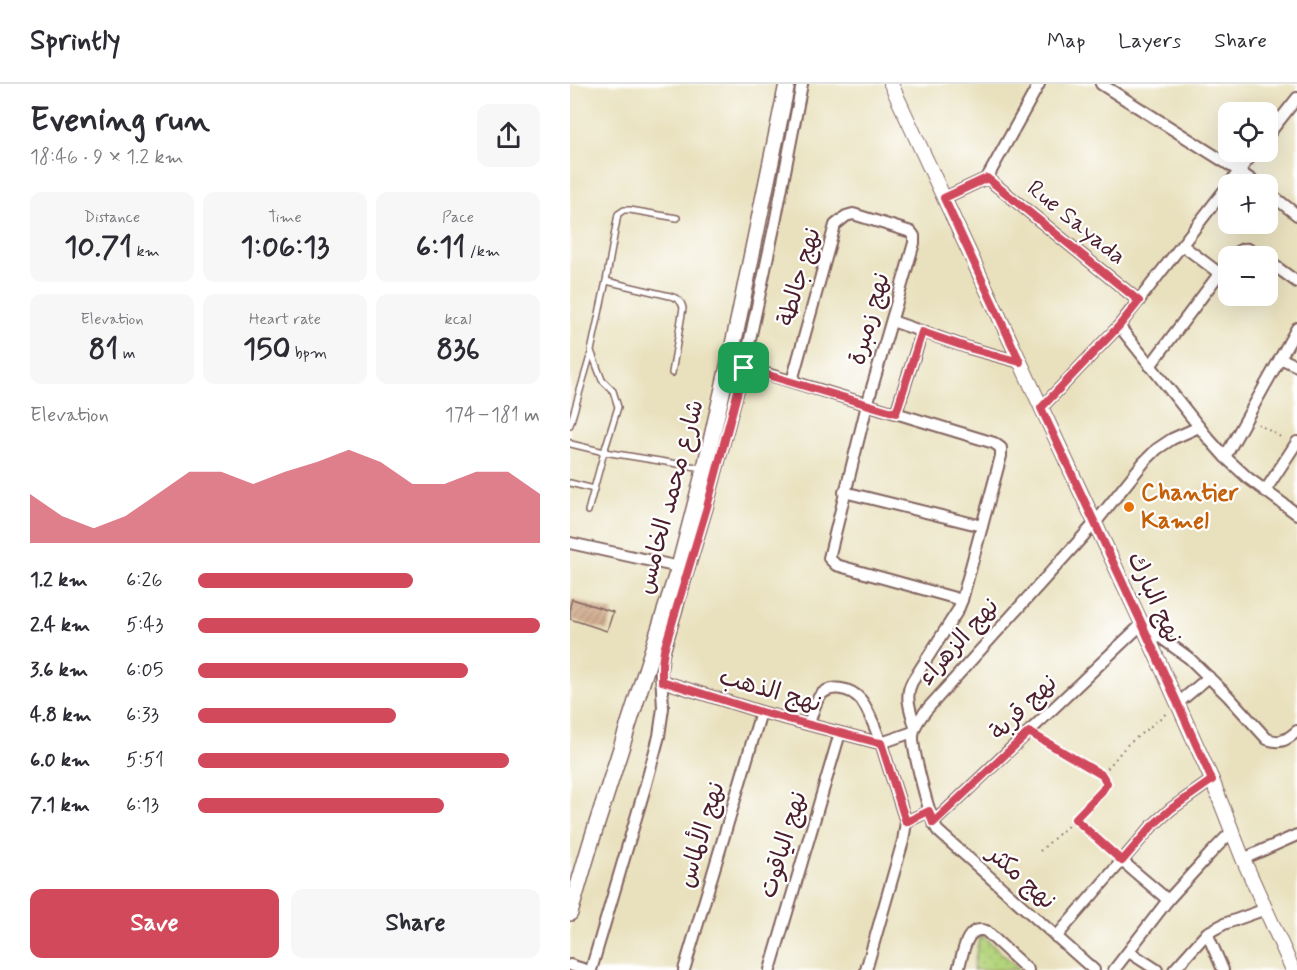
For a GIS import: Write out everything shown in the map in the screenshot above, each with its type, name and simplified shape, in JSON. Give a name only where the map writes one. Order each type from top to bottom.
[{"type":"main road","name":"شارع محمد الخامس","points":[[570,913],[679,567],[736,331],[787,84]]},
{"type":"street","points":[[591,970],[659,736],[663,708],[664,650],[707,507],[744,368],[802,84]]},
{"type":"street","name":"نهج البارك","points":[[891,84],[1142,624],[1293,970]]},
{"type":"street","points":[[944,198],[987,178],[1039,84]]},
{"type":"street","points":[[1101,84],[1243,174]]},
{"type":"street","points":[[1278,123],[1297,99]]},
{"type":"street","points":[[1041,408],[1119,326],[1246,162]]},
{"type":"street","name":"Rue Sayada","points":[[987,178],[1139,301]]},
{"type":"street","points":[[1278,200],[1297,215]]},
{"type":"street","name":"نهج جالطة","points":[[792,381],[835,225],[846,216],[853,214],[909,230]]},
{"type":"street","name":"نهج زمبرة","points":[[909,230],[914,236],[914,243],[867,405],[828,555],[836,565],[962,600]]},
{"type":"street","points":[[1182,245],[1218,272]]},
{"type":"street","points":[[1278,268],[1297,282]]},
{"type":"street","points":[[1150,366],[1218,274]]},
{"type":"street","points":[[892,321],[969,348],[1020,362]]},
{"type":"street","points":[[1119,326],[1225,457],[1248,478],[1297,514]]},
{"type":"street","points":[[1225,457],[1297,328]]},
{"type":"street","points":[[896,413],[922,332]]},
{"type":"street","points":[[1280,358],[1297,366]]},
{"type":"street","points":[[744,368],[994,443],[1001,448],[1001,456],[962,600],[909,687],[907,699],[914,730],[914,745],[929,811],[906,822]]},
{"type":"street","name":"نهج الزهراء","points":[[914,730],[929,707],[1095,523],[1144,462],[1172,439],[1199,427]]},
{"type":"street","points":[[1265,491],[1296,444]]},
{"type":"street","points":[[844,492],[982,526]]},
{"type":"street","points":[[570,543],[679,567]]},
{"type":"street","points":[[1142,624],[1176,647],[1209,677],[1267,739],[1282,742],[1296,732]]},
{"type":"street","name":"نهج قربة","points":[[933,823],[1142,624]]},
{"type":"street","points":[[1177,704],[1209,677]]},
{"type":"street","name":"نهج الذهب","points":[[662,681],[761,712],[881,743]]},
{"type":"street","points":[[809,724],[816,703],[824,692],[844,689],[851,691],[861,700],[881,743],[906,822],[903,841],[866,970]]},
{"type":"street","name":"نهج الألماس","points":[[684,970],[761,712]]},
{"type":"street","points":[[881,743],[914,730]]},
{"type":"street","name":"نهج الياقوت","points":[[770,970],[840,732]]},
{"type":"street","points":[[1056,938],[1152,826],[1212,780]]},
{"type":"street","name":"نهج مكثر","points":[[929,811],[933,823],[943,836],[1091,970]]},
{"type":"street","points":[[1114,970],[1168,900],[1232,831]]},
{"type":"street","points":[[1243,859],[1297,835]]},
{"type":"street","points":[[1122,861],[1168,900]]},
{"type":"street","points":[[1174,970],[1207,933],[1224,924],[1266,909]]},
{"type":"street","points":[[958,970],[969,936],[980,929],[1028,970]]},
{"type":"street","points":[[1207,933],[1223,970]]},
{"type":"street","points":[[1129,952],[1158,970]]},
{"type":"street","points":[[570,965],[586,970]]},
{"type":"lane","points":[[570,425],[591,351],[618,214],[624,210],[630,210],[677,218]]},
{"type":"lane","points":[[606,281],[670,296],[682,303],[672,373]]},
{"type":"lane","points":[[588,511],[618,406],[613,391],[602,380],[591,351]]},
{"type":"lane","points":[[570,443],[604,452],[704,468]]},
{"type":"lane","points":[[570,483],[594,489]]},
{"type":"path","points":[[1248,417],[1296,444]]},
{"type":"path","points":[[1102,775],[1126,746],[1177,704]]},
{"type":"path","points":[[1029,732],[1102,775],[1107,783],[1075,819],[1040,850]]},
{"type":"path","points":[[1075,819],[1122,861]]},
{"type":"green space","points":[[980,934],[1020,970],[973,970]]},
{"type":"building","points":[[572,599],[613,612],[607,631],[570,619]]},
{"type":"place","name":"Chantier Kamel","points":[[1129,507]]},
{"type":"route","points":[[987,178],[1139,301],[1119,326],[1041,408],[1212,780],[1171,809],[1152,826],[1122,861],[1075,819],[1107,783],[1102,775],[1029,732],[933,823],[929,811],[906,822],[881,743],[761,712],[662,681],[664,650],[707,507],[744,368],[896,413],[922,332],[1020,362],[944,198],[987,178]]}]
